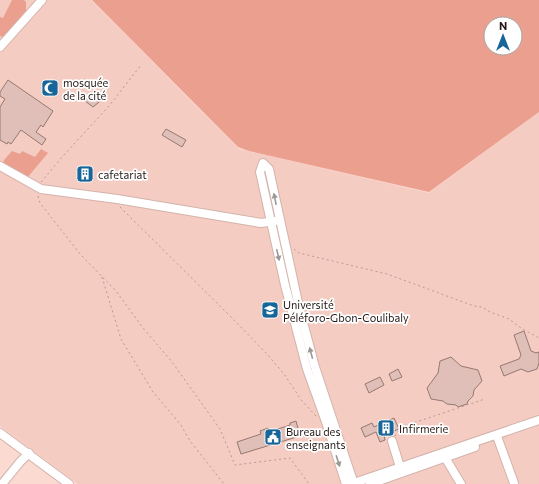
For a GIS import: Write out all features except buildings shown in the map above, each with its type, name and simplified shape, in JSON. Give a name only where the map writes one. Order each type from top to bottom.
[{"type":"street","points":[[0,47],[42,0]]},
{"type":"street","points":[[263,163],[269,169],[311,368],[351,484],[326,422],[285,284],[260,172],[263,163]]},
{"type":"street","points":[[0,166],[41,189],[117,199],[260,223],[280,220]]},
{"type":"street","points":[[351,484],[400,467],[498,440],[539,420]]},
{"type":"street","points":[[370,484],[444,455],[476,438],[539,426]]},
{"type":"street","points":[[0,433],[29,453],[68,484]]},
{"type":"street","points":[[498,440],[514,483]]},
{"type":"street","points":[[392,441],[400,467]]},
{"type":"street","points":[[2,484],[29,453]]},
{"type":"street","points":[[444,455],[461,484]]},
{"type":"path","points":[[142,65],[109,106],[63,156],[38,187],[40,203],[81,255],[116,291],[143,328],[172,362],[220,429],[235,465],[290,458],[309,484]]},
{"type":"path","points":[[117,199],[122,209],[268,355],[284,374],[302,401],[316,416],[326,422]]},
{"type":"path","points":[[294,249],[299,253],[387,274],[474,306],[482,307],[508,319],[539,338]]},
{"type":"path","points":[[102,276],[121,339],[154,392],[181,425],[190,441],[224,484]]},
{"type":"path","points":[[392,441],[401,427],[485,399]]},
{"type":"shaded area","name":"Université Péléforo-Gbon-Coulibaly","points":[[0,0],[91,0],[239,149],[429,193],[539,112],[539,484],[78,484],[0,426]]},
{"type":"shaded area","points":[[12,0],[24,0],[26,2],[26,16],[6,38],[0,36],[0,17],[3,18]]},
{"type":"shaded area","points":[[92,0],[539,0],[539,112],[429,192],[249,151],[238,147]]},
{"type":"shaded area","points":[[41,149],[48,153],[27,178],[3,164],[4,160],[12,151],[20,154],[22,151],[35,157]]},
{"type":"place","name":"mosquée de la cité","points":[[50,88]]},
{"type":"place","name":"cafetariat","points":[[85,174]]},
{"type":"place","name":"Université Péléforo-Gbon-Coulibaly","points":[[270,310]]},
{"type":"place","name":"Infirmerie","points":[[386,428]]},
{"type":"place","name":"Bureau des enseignants","points":[[273,437]]}]
